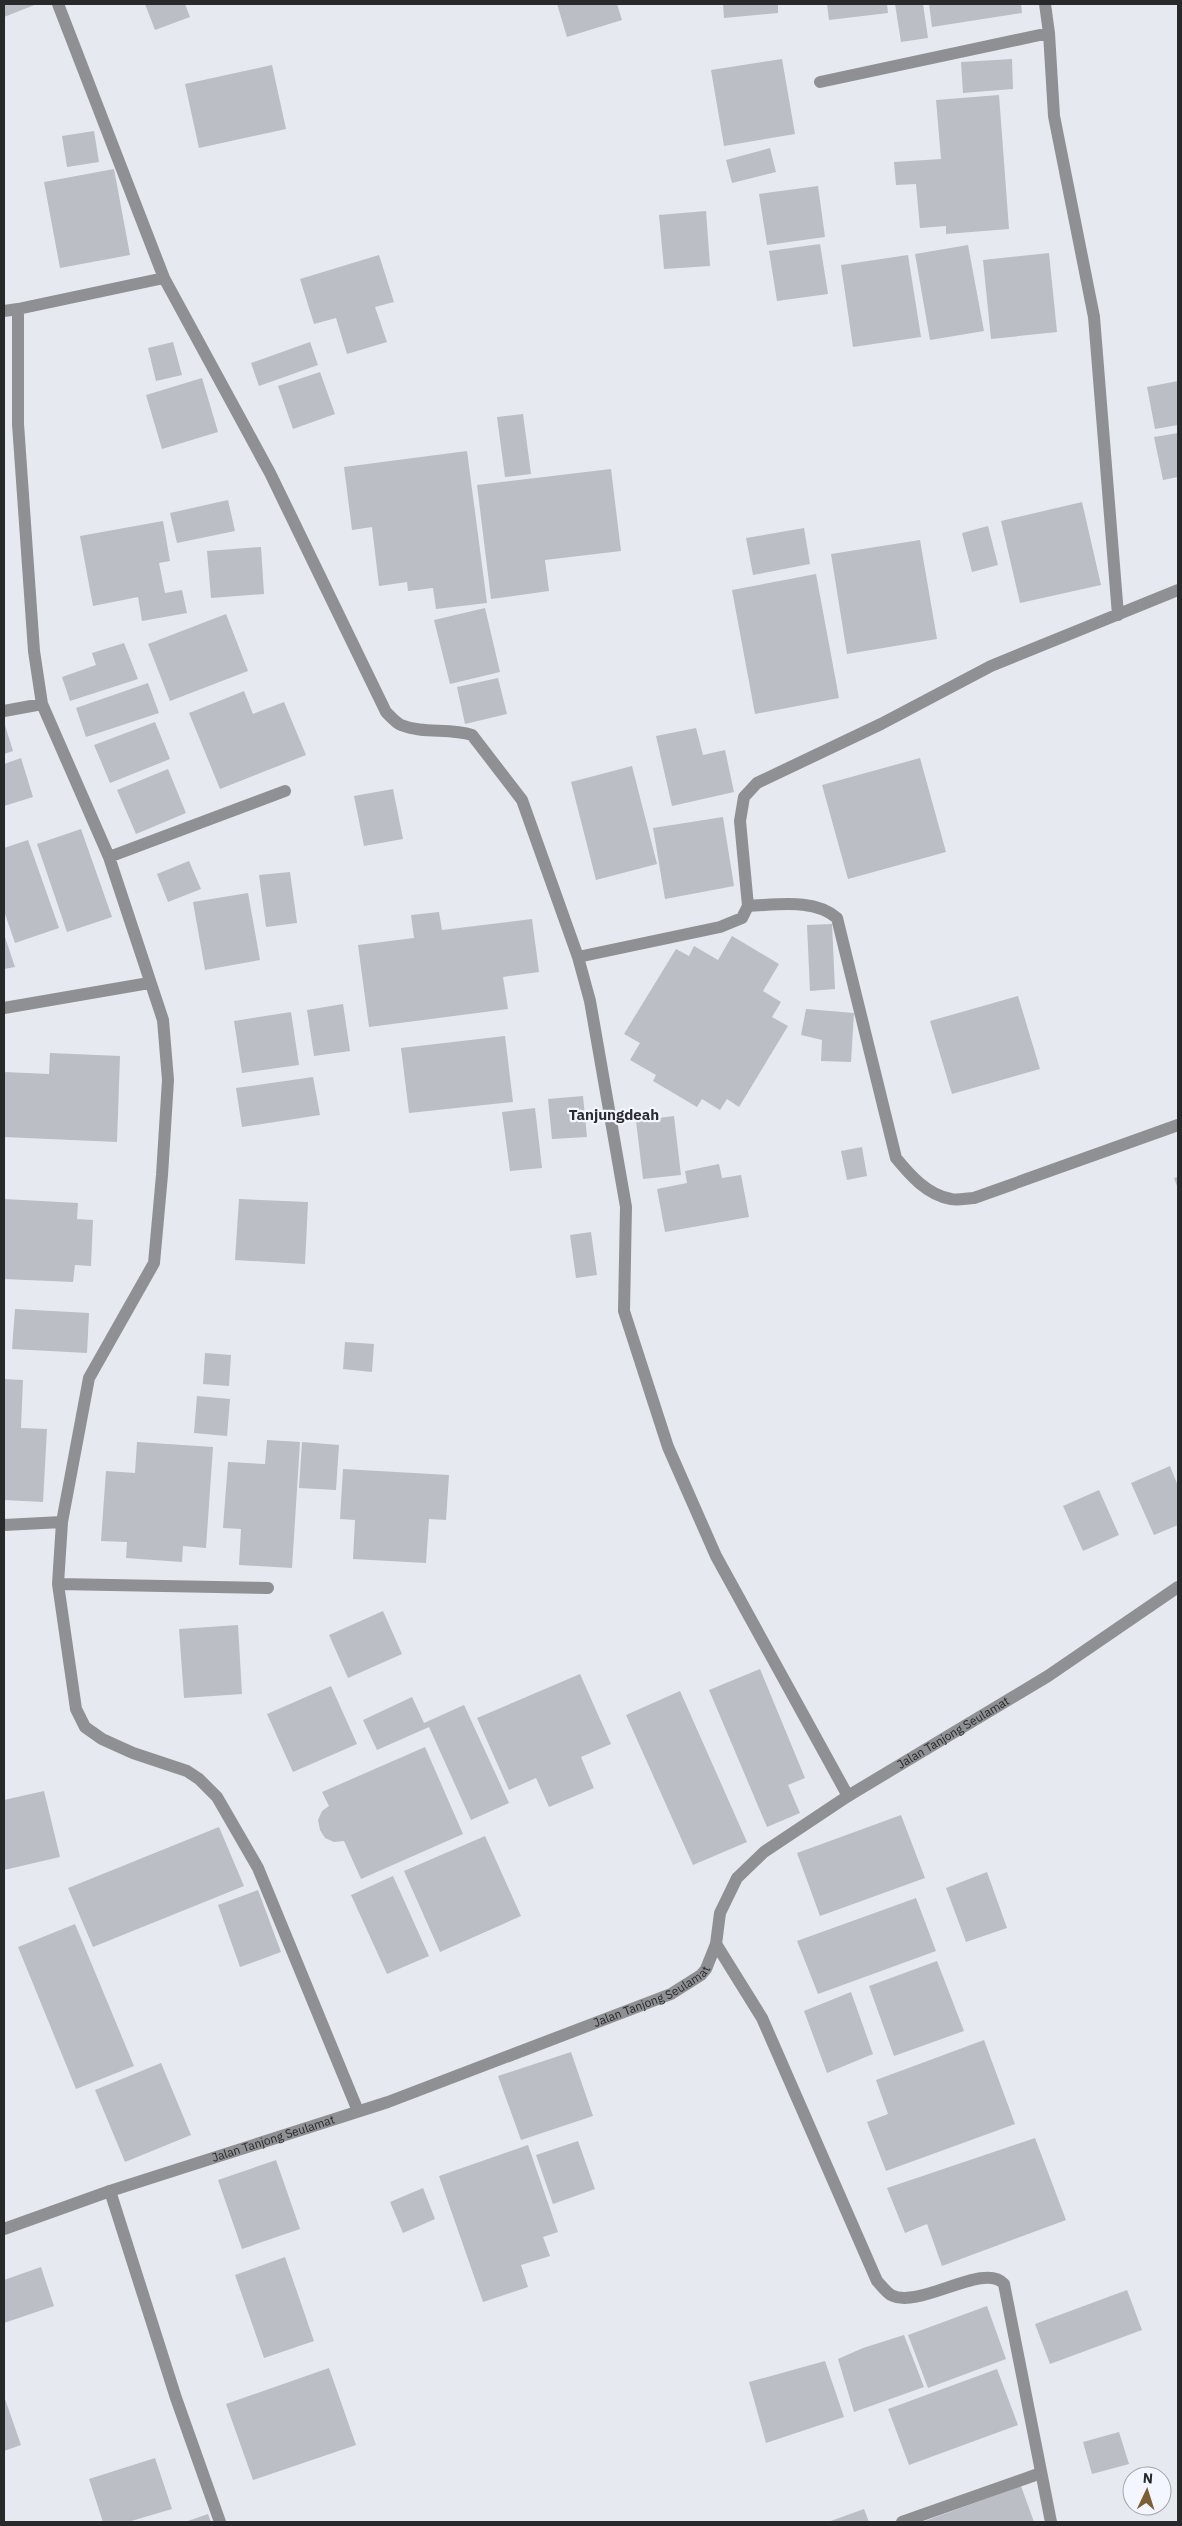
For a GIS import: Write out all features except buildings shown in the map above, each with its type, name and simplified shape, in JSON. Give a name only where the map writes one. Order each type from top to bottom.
[{"type":"street","points":[[58,4],[164,278],[270,473],[386,712],[400,725],[424,730],[459,731],[472,735],[522,800],[578,957],[590,1001],[626,1207],[624,1312],[668,1447],[716,1556],[848,1796]]},
{"type":"street","points":[[1045,4],[1050,33],[1054,116],[1094,317],[1118,615]]},
{"type":"street","points":[[820,82],[1050,33]]},
{"type":"street","points":[[4,311],[18,310],[164,278]]},
{"type":"street","points":[[18,310],[18,424],[34,651],[42,704],[109,857],[162,1020],[168,1080],[154,1264],[89,1378],[62,1522],[58,1584],[76,1709],[85,1728],[102,1739],[133,1753],[187,1771],[199,1779],[217,1797],[258,1868],[358,2111]]},
{"type":"street","points":[[578,957],[720,927],[742,918],[748,906],[740,821],[744,798],[758,783],[881,724],[991,666],[1178,590]]},
{"type":"street","points":[[4,711],[42,704]]},
{"type":"street","points":[[109,857],[285,791]]},
{"type":"street","points":[[748,906],[815,905],[827,909],[837,918],[896,1158],[912,1178],[926,1188],[951,1199],[974,1198],[1178,1126]]},
{"type":"street","points":[[4,1008],[149,983]]},
{"type":"street","points":[[4,1525],[62,1522]]},
{"type":"street","points":[[58,1584],[268,1588]]},
{"type":"street","name":"Jalan Tanjong Seulamat","points":[[4,2229],[110,2191],[388,2102],[671,1994],[701,1975],[716,1944],[720,1913],[737,1878],[764,1852],[848,1796],[1048,1676],[1178,1587]]},
{"type":"street","points":[[716,1944],[762,2018],[877,2281],[891,2295],[903,2297],[928,2294],[988,2276],[1000,2280],[1004,2284],[1051,2522]]},
{"type":"street","points":[[110,2191],[176,2398],[220,2522]]},
{"type":"street","points":[[902,2522],[1041,2473]]},
{"type":"district","name":"Tanjungdeah","points":[[614,1115]]}]
